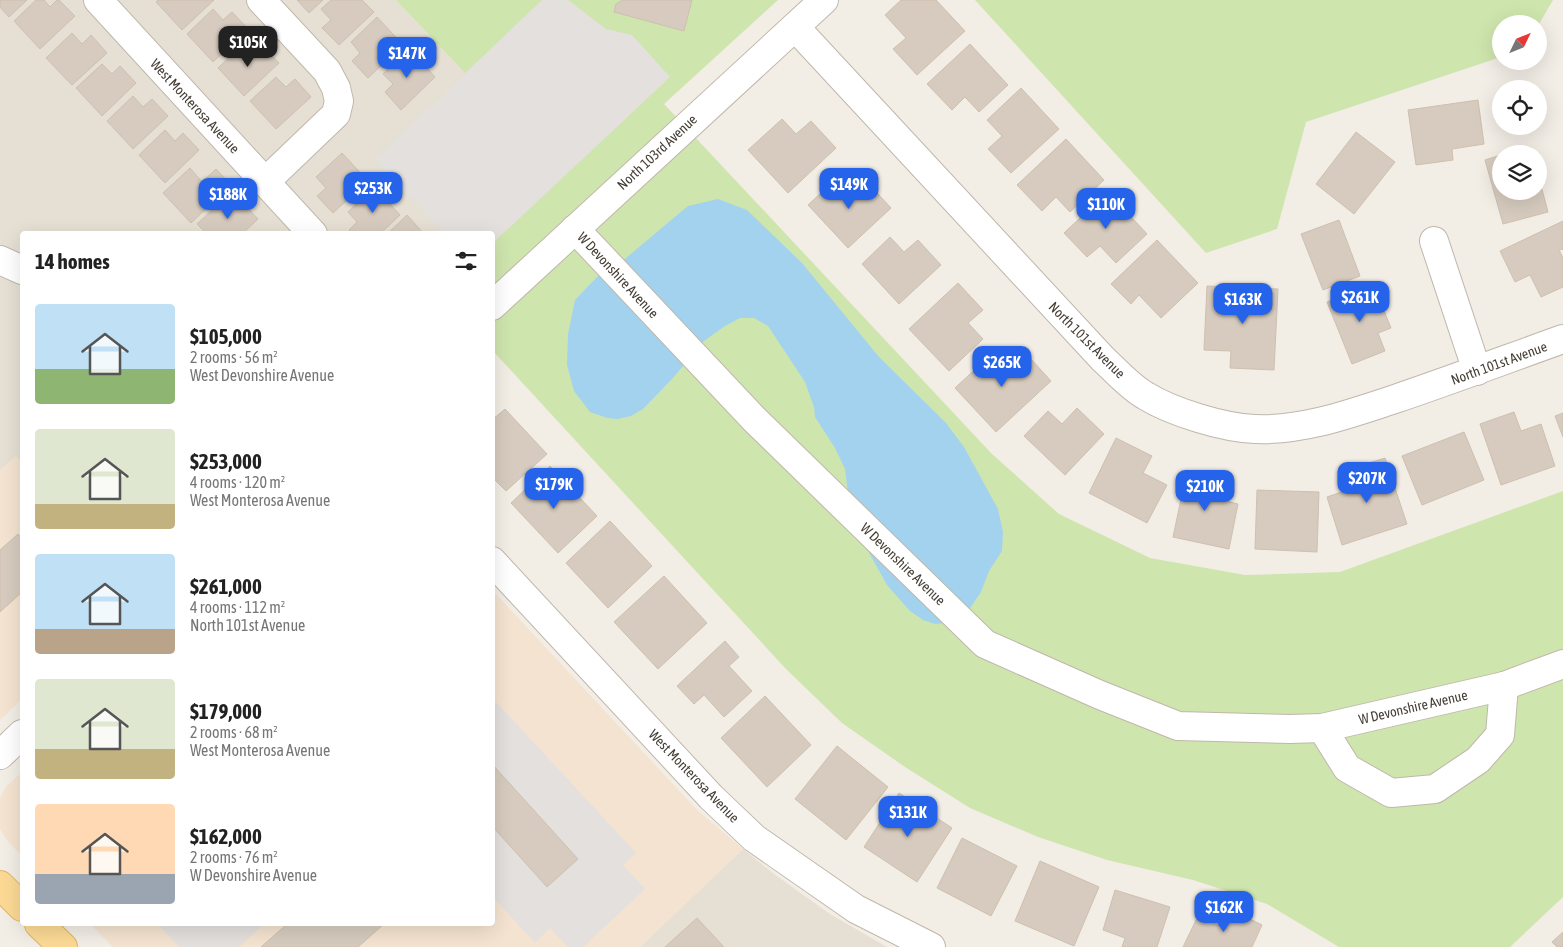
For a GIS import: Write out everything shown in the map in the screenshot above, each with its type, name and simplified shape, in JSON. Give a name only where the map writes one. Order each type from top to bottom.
[{"type":"main road","points":[[0,884],[20,905]]},
{"type":"main road","points":[[41,926],[62,947]]},
{"type":"street","name":"West Monterosa Avenue","points":[[98,0],[310,231]]},
{"type":"street","points":[[261,0],[327,71],[336,88],[339,101],[336,114],[265,182]]},
{"type":"street","name":"North 103rd Avenue","points":[[495,303],[824,0]]},
{"type":"street","name":"North 101st Avenue","points":[[795,27],[1103,359],[1145,396],[1182,412],[1223,424],[1253,429],[1278,428],[1324,421],[1477,371],[1563,339]]},
{"type":"street","name":"W Devonshire Avenue","points":[[575,229],[754,419],[985,644],[1100,695],[1178,726],[1322,728],[1504,686],[1563,664]]},
{"type":"street","points":[[1434,241],[1477,371]]},
{"type":"street","points":[[0,260],[20,269]]},
{"type":"street","name":"West Monterosa Avenue","points":[[495,564],[711,797],[754,838],[856,909],[930,947]]},
{"type":"street","points":[[1322,728],[1348,768],[1391,793],[1435,789],[1478,760],[1500,735],[1504,686]]},
{"type":"street","points":[[0,755],[20,736]]},
{"type":"shaded area","points":[[0,0],[396,0],[465,73],[375,159],[441,231],[20,231],[20,461],[16,456],[0,470]]},
{"type":"shaded area","points":[[542,0],[568,0],[606,29],[632,35],[670,77],[495,241],[495,231],[441,231],[375,159]]},
{"type":"shaded area","points":[[16,456],[20,461],[20,701],[0,720],[0,470]]},
{"type":"shaded area","points":[[495,593],[697,810],[743,849],[640,947],[113,947],[92,926],[495,926]]},
{"type":"shaded area","points":[[495,701],[636,853],[623,865],[645,889],[583,947],[568,947],[550,928],[535,943],[495,899]]},
{"type":"shaded area","points":[[20,774],[20,854],[0,829],[0,798],[6,787]]},
{"type":"shaded area","points":[[743,849],[830,914],[887,947],[640,947]]},
{"type":"shaded area","points":[[160,926],[262,926],[239,947],[179,947]]},
{"type":"green space","points":[[396,0],[778,0],[664,104],[992,454],[1059,514],[1150,558],[1245,575],[1340,572],[1563,491],[1563,897],[1510,947],[1339,947],[1267,904],[1193,880],[1107,860],[1038,837],[970,808],[905,767],[842,723],[786,669],[495,353],[495,231],[441,231],[375,159],[465,73]]},
{"type":"green space","points":[[975,0],[1553,0],[1544,15],[1492,15],[1492,60],[1306,122],[1277,229],[1206,253]]},
{"type":"water","points":[[718,199],[747,210],[802,263],[879,357],[946,423],[964,447],[998,509],[1003,532],[1002,551],[989,571],[981,592],[966,614],[954,622],[935,624],[923,620],[910,611],[887,585],[863,542],[848,493],[845,469],[835,448],[815,417],[814,407],[805,382],[768,326],[754,318],[740,318],[725,326],[704,341],[672,379],[643,409],[631,416],[618,419],[607,418],[590,412],[574,391],[567,365],[568,334],[575,300],[597,277],[626,258],[688,206]]},
{"type":"building","points":[[0,0],[27,0],[9,17],[0,7]]},
{"type":"building","points":[[36,0],[44,0],[50,7],[59,0],[75,16],[40,49],[14,21]]},
{"type":"building","points":[[158,0],[214,0],[182,30],[156,2]]},
{"type":"building","points":[[297,0],[323,0],[309,13]]},
{"type":"building","points":[[331,0],[362,0],[374,12],[339,45],[322,28],[331,20],[321,9]]},
{"type":"building","points":[[623,0],[692,0],[684,31],[614,12],[616,4]]},
{"type":"building","points":[[901,0],[936,0],[965,31],[917,75],[893,49],[906,38],[885,15]]},
{"type":"building","points":[[213,9],[223,20],[232,12],[248,29],[213,62],[187,34]]},
{"type":"building","points":[[377,17],[403,45],[368,78],[352,61],[360,53],[351,42]]},
{"type":"building","points":[[72,33],[82,44],[91,35],[107,53],[72,85],[46,58]]},
{"type":"building","points":[[245,43],[254,54],[263,46],[279,63],[244,96],[218,68]]},
{"type":"building","points":[[970,44],[1008,85],[979,112],[965,97],[952,110],[927,84]]},
{"type":"building","points":[[410,49],[435,77],[401,110],[385,92],[393,84],[383,74]]},
{"type":"building","points":[[102,64],[112,74],[120,66],[136,83],[102,116],[76,88]]},
{"type":"building","points":[[276,77],[286,87],[295,79],[311,97],[276,129],[250,101]]},
{"type":"building","points":[[1021,88],[1059,129],[1011,173],[988,149],[1002,136],[987,120]]},
{"type":"building","points":[[133,96],[143,107],[152,99],[168,116],[133,149],[107,121]]},
{"type":"building","points":[[1478,100],[1484,144],[1452,149],[1453,160],[1416,165],[1408,110]]},
{"type":"building","points":[[782,119],[796,134],[811,121],[836,148],[788,193],[748,150]]},
{"type":"building","points":[[165,130],[175,141],[183,133],[199,150],[165,183],[139,155]]},
{"type":"building","points":[[1356,132],[1395,162],[1354,214],[1316,184]]},
{"type":"building","points":[[1066,139],[1104,180],[1070,212],[1056,197],[1042,211],[1017,185]]},
{"type":"building","points":[[342,153],[368,181],[333,213],[317,196],[326,188],[316,177]]},
{"type":"building","points":[[1492,158],[1492,185],[1485,160]]},
{"type":"building","points":[[190,168],[202,182],[216,169],[231,185],[191,223],[163,193]]},
{"type":"building","points":[[838,177],[854,194],[867,182],[891,208],[848,248],[808,205]]},
{"type":"building","points":[[374,187],[400,215],[383,231],[350,231],[357,222],[348,212]]},
{"type":"building","points":[[1108,192],[1147,234],[1116,263],[1100,246],[1087,257],[1064,233]]},
{"type":"building","points":[[224,199],[233,209],[242,202],[258,219],[245,231],[204,231],[197,224]]},
{"type":"building","points":[[1496,200],[1545,200],[1548,212],[1503,224]]},
{"type":"building","points":[[407,215],[421,231],[390,231]]},
{"type":"building","points":[[1339,220],[1360,276],[1323,290],[1301,234]]},
{"type":"building","points":[[1563,221],[1563,249],[1559,250],[1563,258],[1563,287],[1541,297],[1530,275],[1515,282],[1500,251]]},
{"type":"building","points":[[890,237],[904,252],[918,240],[941,265],[899,304],[862,264]]},
{"type":"building","points":[[1157,240],[1198,283],[1161,318],[1139,295],[1131,304],[1111,284]]},
{"type":"building","points":[[958,283],[983,310],[968,323],[983,339],[949,371],[909,329]]},
{"type":"building","points":[[1373,284],[1391,328],[1378,333],[1385,351],[1352,364],[1327,302]]},
{"type":"building","points":[[1207,286],[1278,289],[1274,370],[1230,368],[1231,351],[1204,350]]},
{"type":"building","points":[[998,348],[1017,369],[1030,358],[1051,381],[996,432],[955,388]]},
{"type":"building","points":[[1077,408],[1104,434],[1065,475],[1024,436],[1048,411],[1062,424]]},
{"type":"building","points":[[505,409],[547,454],[506,491],[495,480],[495,417]]},
{"type":"building","points":[[1514,412],[1521,431],[1541,424],[1555,466],[1501,485],[1480,424]]},
{"type":"building","points":[[1563,413],[1563,437],[1555,416]]},
{"type":"building","points":[[1464,432],[1484,480],[1422,505],[1402,456]]},
{"type":"building","points":[[1116,438],[1152,456],[1143,473],[1167,485],[1147,523],[1089,493]]},
{"type":"building","points":[[1385,458],[1407,524],[1342,545],[1327,497],[1353,488],[1347,470]]},
{"type":"building","points":[[550,466],[597,516],[558,553],[511,503]]},
{"type":"building","points":[[1187,471],[1222,478],[1218,499],[1238,504],[1229,549],[1173,537]]},
{"type":"building","points":[[1257,490],[1319,492],[1317,552],[1255,549]]},
{"type":"building","points":[[610,521],[652,566],[608,608],[566,563]]},
{"type":"building","points":[[18,534],[20,536],[20,594],[0,612],[0,550]]},
{"type":"building","points":[[664,576],[707,623],[658,669],[614,622]]},
{"type":"building","points":[[725,641],[739,657],[729,666],[752,691],[724,717],[704,695],[694,704],[677,686]]},
{"type":"building","points":[[765,696],[811,745],[767,787],[721,738]]},
{"type":"building","points":[[837,746],[888,787],[846,840],[795,799]]},
{"type":"building","points":[[495,767],[578,859],[547,887],[495,829]]},
{"type":"building","points":[[899,793],[952,828],[917,882],[864,847]]},
{"type":"building","points":[[962,838],[1017,866],[991,916],[937,888]]},
{"type":"building","points":[[1040,861],[1099,887],[1074,946],[1015,921]]},
{"type":"building","points":[[1115,890],[1170,907],[1157,947],[1122,947],[1125,938],[1103,930]]},
{"type":"building","points":[[1234,911],[1262,925],[1252,947],[1183,947],[1198,916],[1226,929]]},
{"type":"building","points":[[697,918],[724,947],[665,947]]},
{"type":"building","points":[[285,926],[382,926],[358,947],[261,947]]},
{"type":"building","points":[[1563,932],[1563,947],[1557,947],[1552,942]]}]
